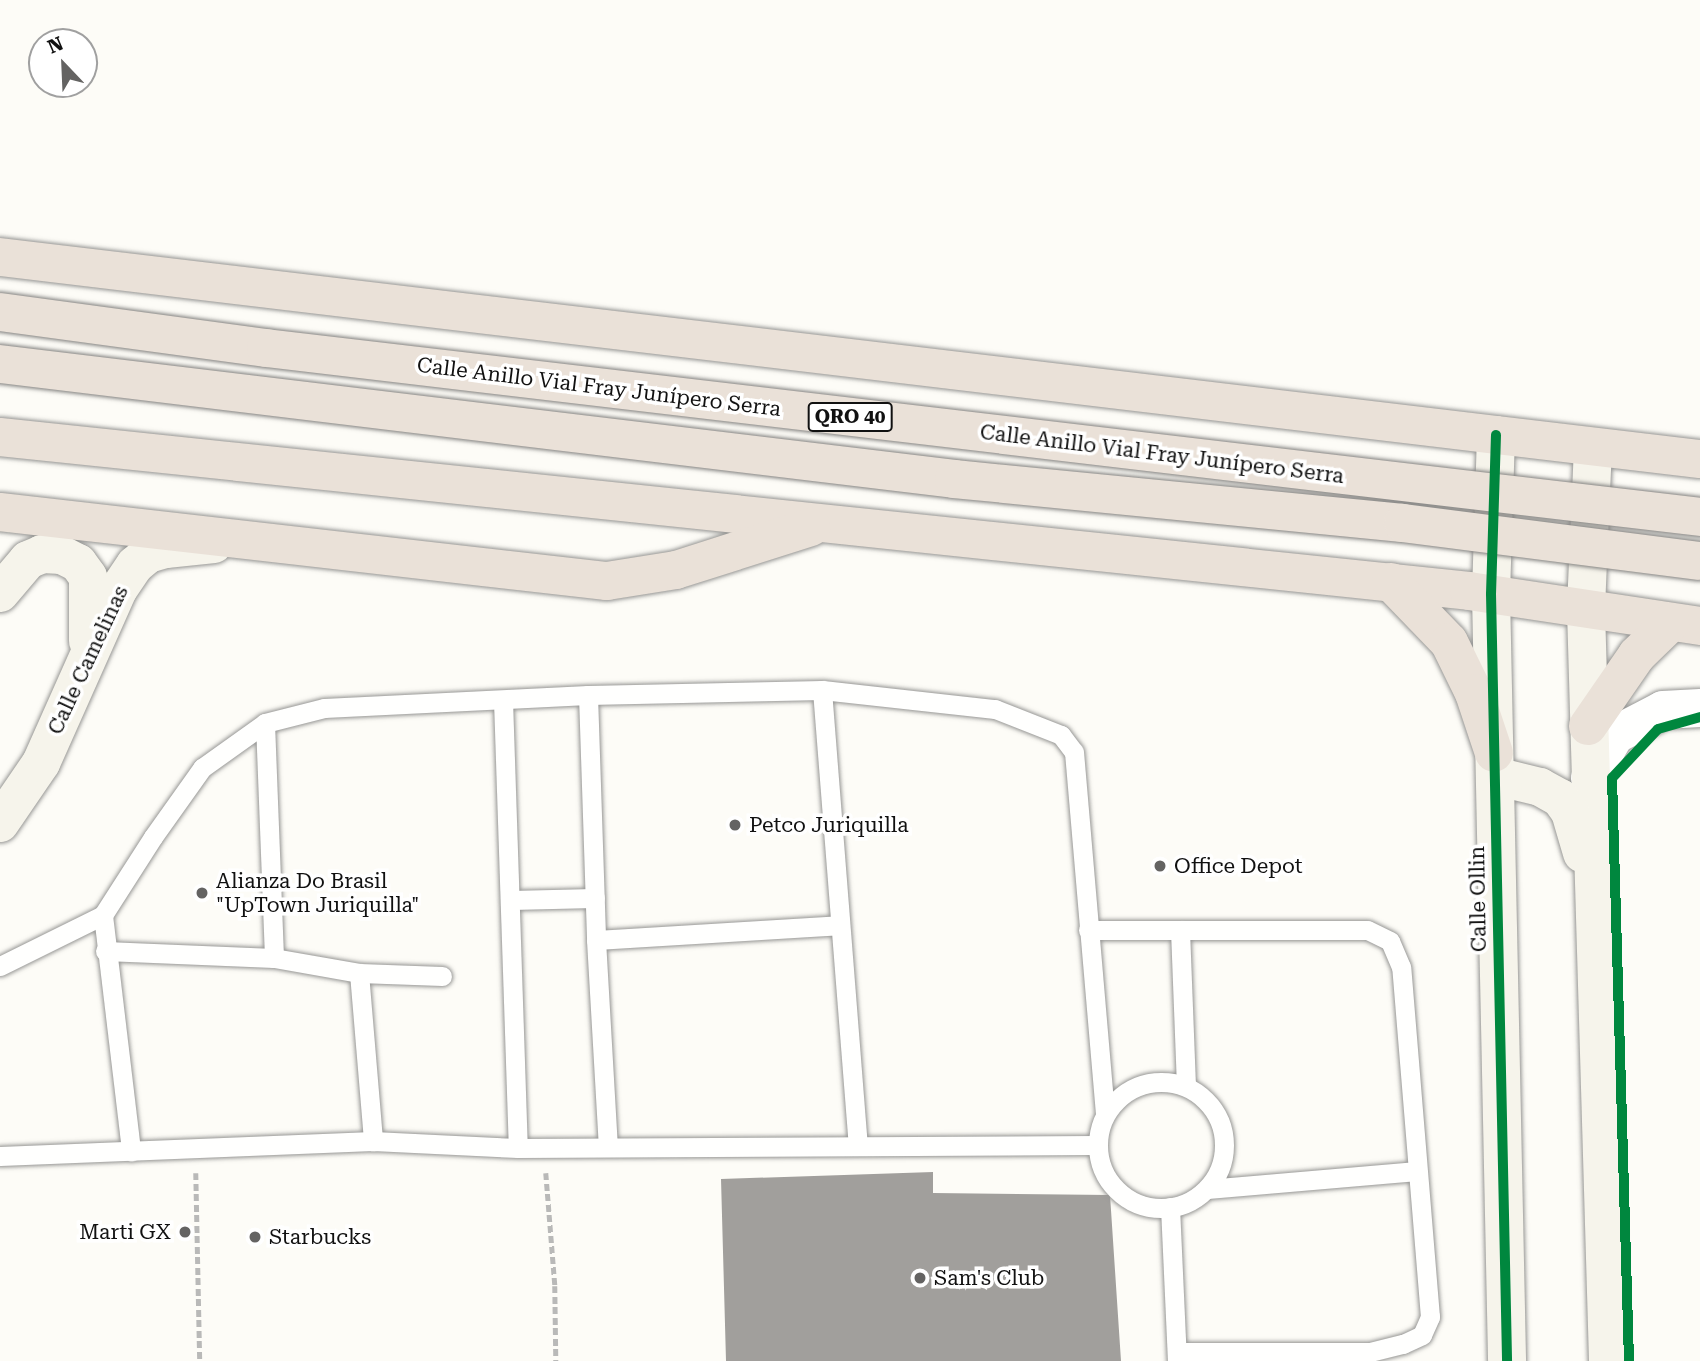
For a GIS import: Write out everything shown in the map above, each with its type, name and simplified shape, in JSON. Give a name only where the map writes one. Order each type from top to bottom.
[{"type":"highway","points":[[0,257],[1700,459]]},
{"type":"highway","name":"Calle Anillo Vial Fray Junípero Serra","points":[[0,312],[266,348],[1700,517]]},
{"type":"highway","name":"Calle Anillo Vial Fray Junípero Serra","points":[[0,364],[940,477],[1403,523],[1700,561]]},
{"type":"highway","points":[[0,437],[1391,582],[1491,594],[1686,624]]},
{"type":"highway","points":[[0,512],[607,581],[677,570],[826,522]]},
{"type":"highway","points":[[1391,582],[1449,642],[1474,693],[1494,765]]},
{"type":"highway","points":[[1588,726],[1637,655],[1686,624]]},
{"type":"street","name":"Calle Ollin","points":[[1496,435],[1491,594],[1507,1361]]},
{"type":"street","points":[[1593,447],[1586,610],[1608,1361]]},
{"type":"street","name":"Calle Camelinas","points":[[0,823],[41,763],[118,590],[135,565],[148,554],[166,549],[251,541]]},
{"type":"street","points":[[0,593],[28,561],[42,554],[62,555],[78,563],[88,577],[86,664]]},
{"type":"street","points":[[1590,778],[1615,735],[1663,710],[1700,708]]},
{"type":"street","points":[[1494,765],[1560,798],[1570,812],[1580,835],[1595,931]]},
{"type":"lane","points":[[822,690],[858,1145]]},
{"type":"lane","points":[[0,966],[103,915],[153,836],[202,768],[265,723],[324,708],[588,695],[822,690],[995,709],[1061,735],[1073,752],[1105,1112],[1096,1145],[1103,1175],[1123,1198],[1152,1209],[1182,1206],[1208,1189],[1223,1163],[1224,1132],[1211,1104],[1186,1086],[1156,1081],[1127,1091],[1105,1112]]},
{"type":"lane","points":[[588,695],[596,940],[608,1147]]},
{"type":"lane","points":[[503,700],[519,1148]]},
{"type":"lane","points":[[265,723],[274,958]]},
{"type":"lane","points":[[510,900],[595,898]]},
{"type":"lane","points":[[103,915],[105,951],[131,1151]]},
{"type":"lane","points":[[596,940],[839,925]]},
{"type":"lane","points":[[1088,930],[1367,930],[1390,941],[1401,967],[1430,1317],[1422,1335],[1403,1344],[1370,1352],[1177,1356],[1170,1207]]},
{"type":"lane","points":[[1180,930],[1186,1086]]},
{"type":"lane","points":[[105,951],[274,958],[359,973],[442,976]]},
{"type":"lane","points":[[359,973],[373,1141]]},
{"type":"lane","points":[[0,1156],[373,1141],[519,1148],[1096,1145]]},
{"type":"lane","points":[[1208,1189],[1416,1171]]},
{"type":"path","points":[[196,1147],[200,1361]]},
{"type":"path","points":[[544,1148],[555,1286],[556,1361]]},
{"type":"building","name":"Sam's Club","points":[[933,1172],[933,1193],[1110,1195],[1121,1361],[726,1361],[721,1179]]},
{"type":"cycle path","points":[[1496,435],[1491,594],[1507,1361]]},
{"type":"cycle path","points":[[1629,1361],[1612,778],[1658,729],[1700,717]]},
{"type":"place","name":"Petco Juriquilla","points":[[735,825]]},
{"type":"place","name":"Office Depot","points":[[1160,866]]},
{"type":"place","name":"Alianza Do Brasil \"UpTown Juriquilla\"","points":[[202,893]]},
{"type":"place","name":"Marti GX","points":[[185,1232]]},
{"type":"place","name":"Starbucks","points":[[255,1237]]},
{"type":"place","name":"Sam's Club","points":[[920,1278]]}]
